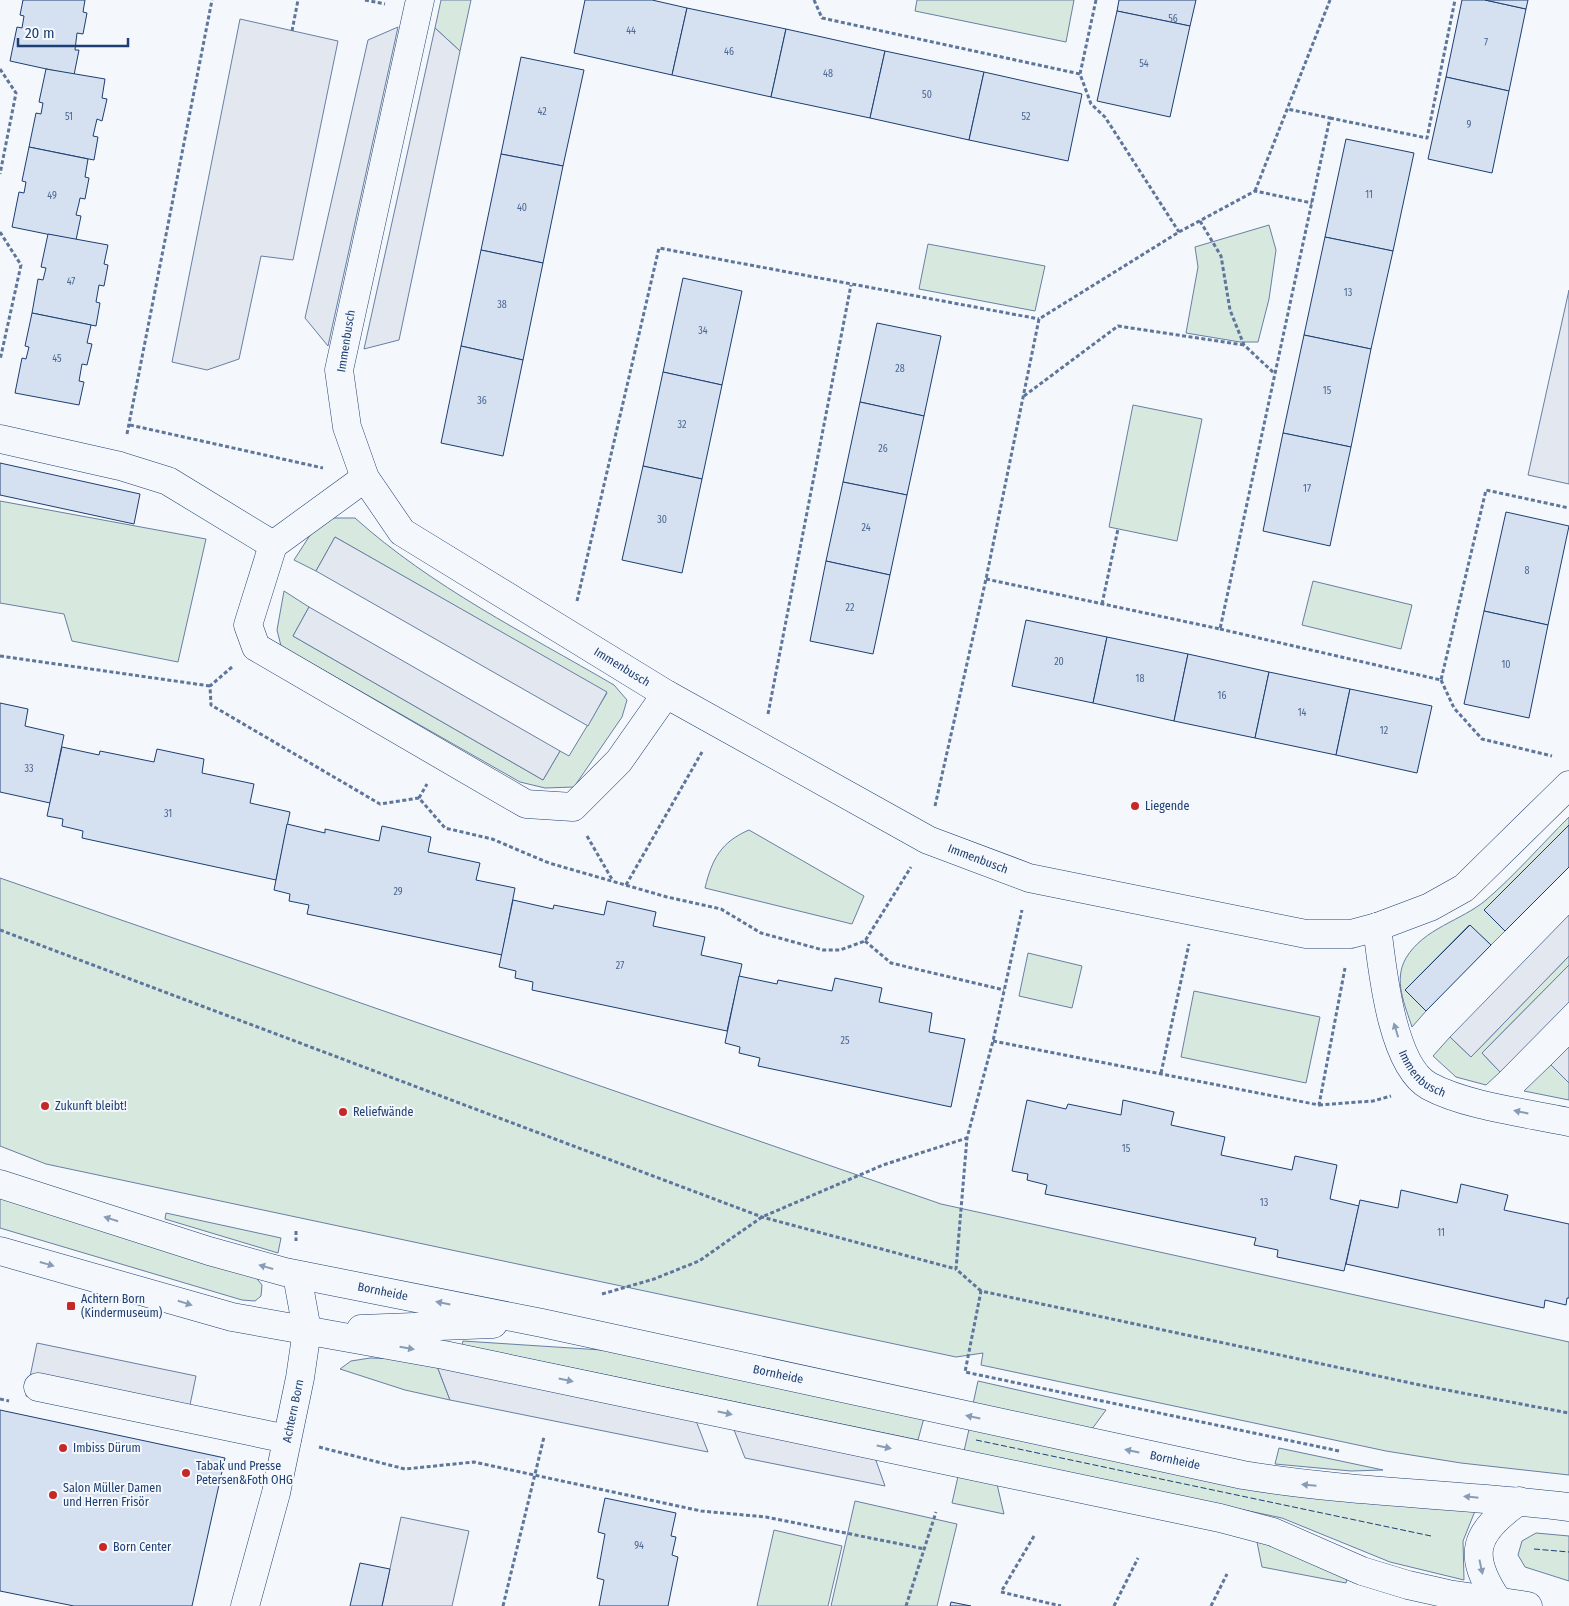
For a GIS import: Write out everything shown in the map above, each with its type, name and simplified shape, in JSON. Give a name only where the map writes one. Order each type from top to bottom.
[{"type":"street","name":"Immenbusch","points":[[420,0],[339,370],[347,427],[365,478],[402,532],[666,694],[761,748],[928,840],[1029,878],[1306,934],[1351,934],[1377,927],[1430,907],[1464,888],[1569,785]]},
{"type":"street","points":[[0,439],[120,466],[168,481],[273,545]]},
{"type":"street","points":[[365,478],[273,545],[248,626],[256,647],[526,804],[573,807],[619,761],[666,694]]},
{"type":"street","name":"Immenbusch","points":[[1377,927],[1385,994],[1406,1061],[1427,1085],[1491,1105],[1569,1122]]},
{"type":"street","name":"Bornheide","points":[[0,1184],[209,1251],[296,1274],[542,1323],[1243,1475],[1302,1485],[1519,1501],[1569,1507]]},
{"type":"street","points":[[0,1251],[232,1317],[444,1355],[1220,1518],[1274,1532],[1362,1571],[1398,1582],[1448,1594],[1528,1606]]},
{"type":"street","points":[[296,1274],[307,1330]]},
{"type":"street","points":[[307,1330],[542,1323]]},
{"type":"street","name":"Achtern Born","points":[[245,1606],[276,1493],[307,1330]]},
{"type":"street","points":[[38,1387],[287,1439]]},
{"type":"street","points":[[1498,1602],[1481,1571],[1478,1552],[1482,1535],[1495,1518],[1519,1501]]},
{"type":"path","points":[[120,466],[130,425],[212,0]]},
{"type":"path","points":[[292,31],[298,0]]},
{"type":"path","points":[[814,0],[822,18],[1080,74]]},
{"type":"path","points":[[1096,0],[1080,74],[1091,104],[1104,117],[1179,232]]},
{"type":"path","points":[[569,635],[659,248],[1039,319],[1179,232],[1255,191],[1330,0]]},
{"type":"path","points":[[1287,109],[1427,138],[1455,0]]},
{"type":"path","points":[[0,69],[16,93],[0,174]]},
{"type":"path","points":[[1220,629],[1330,118]]},
{"type":"path","points":[[1255,191],[1312,203]]},
{"type":"path","points":[[1200,221],[1221,256],[1230,310],[1244,345],[1275,374]]},
{"type":"path","points":[[0,232],[21,265],[0,360]]},
{"type":"path","points":[[761,748],[851,285]]},
{"type":"path","points":[[210,686],[211,705],[380,804],[419,798],[445,828],[492,839],[549,863],[721,909],[761,934],[824,950],[840,950],[865,941],[928,840],[986,580],[1039,319]]},
{"type":"path","points":[[1023,396],[1118,326],[1244,345]]},
{"type":"path","points":[[130,425],[365,478]]},
{"type":"path","points":[[1559,758],[1482,739],[1454,708],[1441,680],[1486,490],[1569,508]]},
{"type":"path","points":[[1102,604],[1118,529]]},
{"type":"path","points":[[986,580],[1220,629],[1441,680]]},
{"type":"path","points":[[0,656],[210,686],[256,647]]},
{"type":"path","points":[[626,885],[719,724]]},
{"type":"path","points":[[573,807],[613,881]]},
{"type":"path","points":[[956,1269],[967,1138],[993,1041],[1029,878]]},
{"type":"path","points":[[1161,1073],[1195,912]]},
{"type":"path","points":[[0,930],[762,1217],[956,1269],[982,1291],[1420,1385],[1569,1413]]},
{"type":"path","points":[[1319,1105],[1351,934]]},
{"type":"path","points":[[865,941],[891,963],[1004,990]]},
{"type":"path","points":[[993,1041],[1319,1105],[1373,1101],[1427,1085]]},
{"type":"path","points":[[602,1294],[654,1279],[699,1261],[762,1217],[883,1165],[967,1138]]},
{"type":"path","points":[[982,1291],[965,1372],[1281,1439]]},
{"type":"path","points":[[503,1606],[544,1437]]},
{"type":"path","points":[[287,1439],[405,1469],[474,1462],[535,1473],[701,1511],[766,1517],[925,1549]]},
{"type":"path","points":[[906,1606],[936,1512]]},
{"type":"path","points":[[1034,1536],[1001,1592],[1061,1606]]},
{"type":"path","points":[[1114,1606],[1138,1558]]},
{"type":"path","points":[[1211,1606],[1227,1574]]},
{"type":"shaded area","points":[[441,0],[471,0],[460,51],[435,28]]},
{"type":"shaded area","points":[[917,0],[1074,0],[1066,42],[915,11]]},
{"type":"shaded area","points":[[240,19],[338,41],[293,260],[261,256],[239,359],[207,370],[172,362]]},
{"type":"shaded area","points":[[398,27],[328,346],[305,318],[368,40]]},
{"type":"shaded area","points":[[435,28],[460,51],[399,340],[364,349]]},
{"type":"shaded area","points":[[1269,225],[1276,250],[1269,299],[1258,342],[1240,342],[1186,333],[1198,267],[1195,247]]},
{"type":"shaded area","points":[[928,244],[1045,266],[1035,311],[919,289]]},
{"type":"shaded area","points":[[1569,290],[1569,484],[1528,475]]},
{"type":"shaded area","points":[[1133,405],[1202,419],[1177,541],[1109,527]]},
{"type":"shaded area","points":[[0,501],[206,539],[178,662],[72,641],[64,614],[0,603]]},
{"type":"shaded area","points":[[333,518],[355,518],[415,566],[447,587],[513,628],[614,685],[627,700],[622,717],[574,787],[545,788],[520,782],[281,646],[277,630],[284,591],[309,607],[293,636],[543,780],[560,751],[569,756],[607,693],[335,537],[316,571],[294,560],[314,529]]},
{"type":"shaded area","points":[[335,537],[607,692],[588,726],[316,571]]},
{"type":"shaded area","points":[[1313,581],[1412,605],[1401,649],[1302,625]]},
{"type":"shaded area","points":[[309,607],[560,751],[543,780],[293,636]]},
{"type":"shaded area","points":[[1569,817],[1569,825],[1484,910],[1505,931],[1491,945],[1469,925],[1405,990],[1426,1011],[1412,1027],[1400,984],[1402,966],[1406,958],[1423,939],[1486,900]]},
{"type":"shaded area","points":[[749,830],[864,896],[852,924],[705,888],[711,868],[719,853],[731,840]]},
{"type":"shaded area","points":[[0,878],[941,1204],[1569,1342],[1569,1475],[1461,1463],[1386,1451],[981,1365],[983,1353],[956,1357],[46,1164],[0,1146]]},
{"type":"shaded area","points":[[1569,915],[1569,956],[1471,1057],[1450,1037]]},
{"type":"shaded area","points":[[1028,953],[1082,966],[1072,1008],[1019,996]]},
{"type":"shaded area","points":[[1569,956],[1569,965],[1482,1053],[1500,1072],[1486,1085],[1456,1077],[1433,1056],[1450,1037],[1471,1057]]},
{"type":"shaded area","points":[[1569,965],[1569,1002],[1500,1072],[1482,1053]]},
{"type":"shaded area","points":[[1194,991],[1320,1017],[1306,1083],[1181,1057]]},
{"type":"shaded area","points":[[1569,1047],[1569,1083],[1551,1065]]},
{"type":"shaded area","points":[[1551,1065],[1569,1083],[1569,1100],[1524,1091]]},
{"type":"shaded area","points":[[0,1197],[254,1275],[262,1285],[261,1296],[255,1301],[242,1300],[0,1228]]},
{"type":"shaded area","points":[[166,1213],[281,1238],[278,1253],[165,1219]]},
{"type":"shaded area","points":[[463,1341],[633,1352],[925,1414],[918,1440],[462,1345]]},
{"type":"shaded area","points":[[37,1343],[196,1376],[185,1429],[26,1396]]},
{"type":"shaded area","points":[[370,1358],[401,1359],[437,1366],[450,1400],[405,1390],[340,1369],[351,1361]]},
{"type":"shaded area","points":[[437,1366],[695,1418],[708,1452],[450,1400]]},
{"type":"shaded area","points":[[978,1381],[1106,1410],[1092,1429],[973,1404]]},
{"type":"shaded area","points":[[731,1422],[874,1455],[885,1486],[745,1458]]},
{"type":"shaded area","points":[[970,1425],[1477,1506],[1463,1541],[1464,1580],[1390,1562],[1282,1518],[964,1451]]},
{"type":"shaded area","points":[[1279,1448],[1383,1470],[1351,1471],[1275,1464]]},
{"type":"shaded area","points":[[959,1472],[996,1480],[1004,1514],[952,1503]]},
{"type":"shaded area","points":[[855,1501],[957,1524],[937,1606],[831,1606]]},
{"type":"shaded area","points":[[401,1517],[469,1531],[452,1606],[382,1606]]},
{"type":"shaded area","points":[[774,1530],[842,1546],[828,1606],[757,1606]]},
{"type":"shaded area","points":[[1536,1533],[1569,1536],[1569,1581],[1525,1567],[1518,1555],[1522,1541]]},
{"type":"shaded area","points":[[1256,1537],[1347,1579],[1346,1583],[1262,1567]]},
{"type":"building","points":[[23,0],[85,0],[83,12],[87,13],[83,34],[77,33],[75,50],[79,50],[74,75],[10,61],[17,27],[22,28],[24,16],[20,15]]},
{"type":"building","points":[[585,0],[652,0],[687,8],[672,75],[574,53]]},
{"type":"building","points":[[1119,0],[1196,0],[1190,26],[1117,11]]},
{"type":"building","points":[[1462,0],[1485,0],[1526,9],[1509,91],[1446,77]]},
{"type":"building","points":[[1485,0],[1528,0],[1526,9]]},
{"type":"building","points":[[687,8],[786,29],[771,97],[672,75]]},
{"type":"building","points":[[1117,11],[1190,26],[1170,117],[1097,101]]},
{"type":"building","points":[[786,29],[885,51],[870,118],[771,97]]},
{"type":"building","points":[[885,51],[984,72],[969,140],[870,118]]},
{"type":"building","points":[[521,57],[584,70],[563,166],[501,154]]},
{"type":"building","points":[[46,69],[105,79],[102,98],[107,99],[102,121],[97,119],[93,136],[98,137],[94,160],[29,147],[36,113],[41,114],[43,103],[39,102]]},
{"type":"building","points":[[984,72],[1082,94],[1068,161],[969,140]]},
{"type":"building","points":[[1446,77],[1509,91],[1492,173],[1428,159]]},
{"type":"building","points":[[1346,139],[1414,153],[1393,251],[1325,237]]},
{"type":"building","points":[[29,147],[88,159],[85,177],[89,178],[85,199],[80,198],[76,215],[81,216],[76,240],[12,227],[19,192],[24,193],[26,182],[22,181]]},
{"type":"building","points":[[501,154],[563,166],[543,263],[481,250]]},
{"type":"building","points":[[48,234],[108,245],[104,264],[108,265],[104,286],[99,285],[96,302],[100,303],[96,326],[32,313],[38,279],[43,280],[46,268],[41,267]]},
{"type":"building","points":[[1325,237],[1393,251],[1371,349],[1304,335]]},
{"type":"building","points":[[481,250],[543,263],[523,360],[461,346]]},
{"type":"building","points":[[683,278],[742,291],[722,385],[663,372]]},
{"type":"building","points":[[32,313],[91,325],[87,343],[92,344],[87,365],[82,364],[79,381],[84,382],[79,405],[15,393],[22,358],[26,359],[29,347],[25,346]]},
{"type":"building","points":[[877,323],[941,336],[924,416],[860,402]]},
{"type":"building","points":[[1304,335],[1371,349],[1351,447],[1283,433]]},
{"type":"building","points":[[461,346],[523,360],[503,456],[441,443]]},
{"type":"building","points":[[663,372],[722,385],[702,479],[643,466]]},
{"type":"building","points":[[860,402],[924,416],[907,495],[843,482]]},
{"type":"building","points":[[1283,433],[1351,447],[1330,546],[1263,531]]},
{"type":"building","points":[[0,463],[140,494],[134,524],[0,495]]},
{"type":"building","points":[[643,466],[702,479],[682,573],[622,560]]},
{"type":"building","points":[[843,482],[907,495],[890,575],[826,561]]},
{"type":"building","points":[[1506,512],[1569,526],[1548,625],[1484,611]]},
{"type":"building","points":[[826,561],[890,575],[873,654],[810,641]]},
{"type":"building","points":[[1484,611],[1548,625],[1529,718],[1464,704]]},
{"type":"building","points":[[1026,620],[1107,637],[1093,703],[1012,686]]},
{"type":"building","points":[[1107,637],[1188,654],[1174,721],[1093,703]]},
{"type":"building","points":[[1188,654],[1269,672],[1255,738],[1174,721]]},
{"type":"building","points":[[1269,672],[1350,689],[1336,755],[1255,738]]},
{"type":"building","points":[[1350,689],[1432,706],[1417,773],[1336,755]]},
{"type":"building","points":[[0,703],[28,709],[25,726],[64,735],[50,803],[0,792]]},
{"type":"building","points":[[62,747],[99,755],[100,751],[154,762],[157,749],[204,759],[202,773],[254,784],[250,803],[290,812],[276,880],[82,838],[83,831],[62,826],[63,819],[47,816]]},
{"type":"building","points":[[287,824],[325,833],[325,829],[379,841],[382,826],[431,837],[428,852],[480,863],[476,880],[515,888],[502,955],[307,914],[309,905],[289,901],[290,894],[274,890]]},
{"type":"building","points":[[1569,825],[1569,867],[1505,931],[1484,910]]},
{"type":"building","points":[[513,900],[553,909],[554,905],[604,915],[607,901],[656,912],[653,926],[705,937],[701,955],[742,964],[727,1031],[532,990],[533,982],[515,978],[516,971],[499,967]]},
{"type":"building","points":[[1470,925],[1491,945],[1426,1011],[1405,990]]},
{"type":"building","points":[[739,976],[777,984],[778,980],[832,991],[835,978],[882,988],[879,1002],[932,1013],[929,1032],[965,1039],[951,1107],[758,1066],[760,1058],[739,1053],[740,1047],[725,1043]]},
{"type":"building","points":[[1027,1100],[1066,1109],[1068,1104],[1121,1115],[1123,1100],[1174,1112],[1171,1125],[1225,1137],[1221,1155],[1292,1170],[1295,1156],[1337,1165],[1330,1199],[1359,1206],[1344,1271],[1277,1257],[1278,1250],[1254,1245],[1256,1238],[1045,1194],[1047,1185],[1027,1180],[1028,1174],[1012,1171]]},
{"type":"building","points":[[1461,1184],[1508,1195],[1504,1210],[1569,1224],[1569,1298],[1567,1298],[1566,1305],[1545,1300],[1544,1308],[1346,1264],[1360,1200],[1398,1208],[1401,1190],[1457,1203]]},
{"type":"building","name":"Born Center","points":[[0,1410],[225,1458],[192,1606],[74,1606],[0,1591]]},
{"type":"building","points":[[605,1498],[676,1513],[671,1536],[676,1537],[672,1555],[678,1557],[668,1606],[599,1606],[604,1580],[597,1578],[605,1534],[598,1532]]},
{"type":"building","points":[[360,1563],[390,1569],[382,1606],[350,1606]]},
{"type":"building","points":[[951,1602],[971,1606],[950,1606]]},
{"type":"fence","points":[[976,1440],[1431,1536]]},
{"type":"fence","points":[[1534,1549],[1569,1552]]},
{"type":"place","name":"Liegende","points":[[1135,806]]},
{"type":"place","name":"Zukunft bleibt!","points":[[45,1106]]},
{"type":"place","name":"Reliefwände","points":[[343,1112]]},
{"type":"place","name":"Achtern Born (Kindermuseum)","points":[[71,1306]]},
{"type":"place","name":"Imbiss Dürum","points":[[63,1448]]},
{"type":"place","name":"Tabak und Presse Petersen&Foth OHG","points":[[186,1473]]},
{"type":"place","name":"Salon Müller Damen und Herren Frisör","points":[[53,1495]]},
{"type":"place","name":"Born Center","points":[[103,1547]]}]
